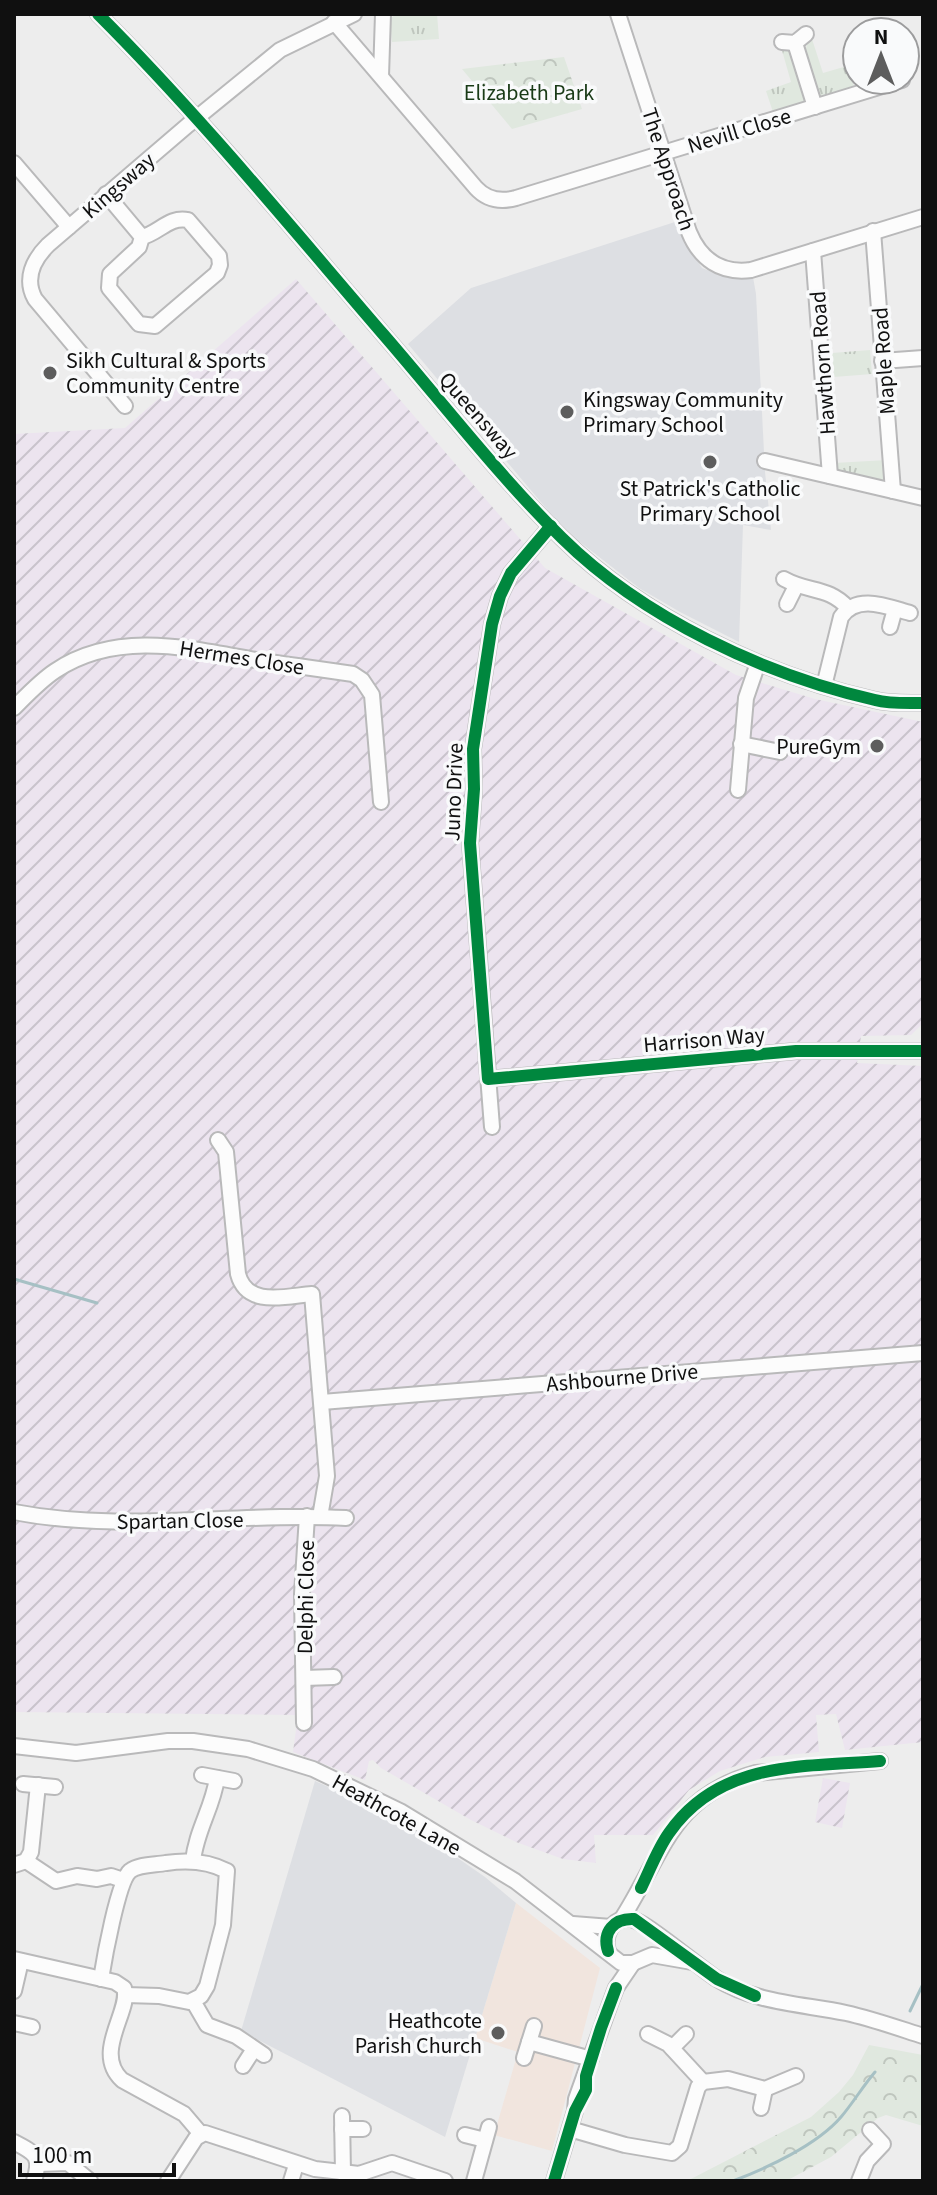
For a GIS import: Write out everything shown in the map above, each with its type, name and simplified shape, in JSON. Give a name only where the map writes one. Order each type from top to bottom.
[{"type":"street","name":"Queensway","points":[[98,14],[196,119],[551,526],[604,574],[669,617],[758,663],[875,700],[923,703]]},
{"type":"street","name":"Kingsway","points":[[125,406],[32,293],[30,279],[35,259],[106,194],[280,50],[354,14]]},
{"type":"street","points":[[381,76],[383,14]]},
{"type":"street","name":"The Approach","points":[[618,14],[693,241],[706,260],[740,271],[813,251]]},
{"type":"street","name":"Nevill Close","points":[[334,22],[476,188],[489,198],[510,200],[856,96]]},
{"type":"street","name":"Nevill Close","points":[[794,40],[815,107]]},
{"type":"street","points":[[14,163],[69,227]]},
{"type":"street","points":[[106,194],[142,237]]},
{"type":"street","points":[[813,251],[923,217]]},
{"type":"street","points":[[183,218],[195,228],[220,261],[217,273],[155,326],[139,324],[108,283],[110,274],[139,247],[142,237],[157,232],[174,219],[183,218]]},
{"type":"street","name":"Maple Road","points":[[873,231],[893,491]]},
{"type":"street","name":"Hawthorn Road","points":[[813,251],[830,476]]},
{"type":"street","points":[[882,361],[923,358]]},
{"type":"street","points":[[765,461],[923,498]]},
{"type":"street","name":"Juno Drive","points":[[492,1127],[470,843],[473,749],[492,624],[500,596],[511,573],[551,526]]},
{"type":"street","points":[[787,604],[790,582],[834,595],[848,608]]},
{"type":"street","points":[[824,686],[841,617],[848,608],[870,603],[910,613]]},
{"type":"street","points":[[890,627],[895,609]]},
{"type":"street","name":"Hermes Close","points":[[14,708],[55,670],[74,660],[107,649],[138,645],[185,647],[353,674],[370,688],[372,695],[381,802]]},
{"type":"street","points":[[738,790],[747,692],[758,663]]},
{"type":"street","points":[[741,744],[780,752]]},
{"type":"street","name":"Harrison Way","points":[[488,1079],[796,1051],[923,1051]]},
{"type":"street","name":"Delphi Close","points":[[218,1140],[226,1152],[241,1283],[247,1292],[260,1297],[312,1294],[327,1476],[313,1516],[302,1594],[304,1723]]},
{"type":"street","name":"Ashbourne Drive","points":[[322,1402],[923,1353]]},
{"type":"street","name":"Spartan Close","points":[[14,1512],[90,1522],[313,1516],[346,1518]]},
{"type":"street","name":"Delphi Close","points":[[304,1678],[334,1677]]},
{"type":"street","name":"Heathcote Lane","points":[[14,1746],[76,1753],[168,1741],[193,1741],[229,1745],[269,1755],[338,1780],[400,1811],[515,1881],[612,1956],[638,1960],[661,1955],[692,1962]]},
{"type":"street","points":[[616,1988],[606,1936],[641,1888],[661,1845],[693,1805],[718,1787],[761,1772],[880,1761]]},
{"type":"street","points":[[202,1775],[234,1781]]},
{"type":"street","points":[[193,1861],[197,1835],[214,1798],[217,1778]]},
{"type":"street","points":[[55,1787],[31,1784],[31,1852],[20,1863],[56,1881],[77,1876],[97,1879],[111,1876],[123,1880]]},
{"type":"street","points":[[101,1979],[123,1880],[137,1867],[193,1861],[227,1871],[221,1933],[207,1986],[201,1996],[184,2002],[151,1995],[126,1995]]},
{"type":"street","points":[[554,2181],[575,2111],[586,2090],[591,2059],[616,1988],[650,1945],[641,1888]]},
{"type":"street","name":"Heathcote Lane","points":[[573,1924],[616,1923],[634,1919],[727,1985],[755,1996],[855,2015],[923,2036]]},
{"type":"street","points":[[14,1991],[17,1960],[120,1984],[126,1995],[114,2033],[112,2059],[115,2072],[122,2080],[184,2114],[201,2134]]},
{"type":"street","points":[[193,2001],[207,2025],[236,2036],[259,2052],[243,2066]]},
{"type":"street","points":[[14,2023],[32,2027]]},
{"type":"street","points":[[524,2058],[534,2026]]},
{"type":"street","points":[[648,2034],[672,2048],[703,2082]]},
{"type":"street","points":[[672,2048],[686,2034]]},
{"type":"street","points":[[529,2042],[591,2059]]},
{"type":"street","points":[[570,2129],[625,2145],[672,2153],[680,2146],[698,2087],[703,2082],[728,2079],[765,2089],[796,2076]]},
{"type":"street","points":[[761,2108],[765,2089]]},
{"type":"street","points":[[343,2173],[342,2122],[363,2129]]},
{"type":"street","points":[[859,2181],[867,2161],[888,2140],[870,2130]]},
{"type":"street","points":[[465,2135],[487,2133],[474,2181]]},
{"type":"street","points":[[168,2181],[201,2134],[209,2134],[296,2165],[363,2173],[392,2163],[439,2180]]},
{"type":"street","points":[[14,2142],[34,2154],[39,2164],[34,2181]]},
{"type":"street","points":[[39,2164],[68,2163],[90,2181]]},
{"type":"street","points":[[291,2181],[296,2165]]},
{"type":"shaded area","name":"Kingsway Community Primary School","points":[[678,221],[683,238],[702,268],[728,278],[753,277],[756,294],[771,530],[743,525],[739,642],[639,588],[576,539],[550,513],[408,344],[471,288]]},
{"type":"shaded area","points":[[296,279],[545,568],[736,675],[815,699],[923,722],[923,1023],[911,1035],[861,1036],[857,1063],[923,1066],[923,1742],[845,1750],[836,1714],[816,1715],[819,1752],[765,1757],[720,1771],[689,1790],[653,1835],[594,1835],[596,1863],[563,1859],[516,1842],[471,1820],[381,1768],[373,1760],[369,1761],[365,1780],[293,1752],[298,1715],[14,1712],[14,434],[125,428]]},
{"type":"shaded area","points":[[823,1778],[850,1783],[842,1828],[815,1822]]},
{"type":"shaded area","points":[[315,1781],[423,1834],[485,1877],[516,1903],[445,2137],[241,2031]]},
{"type":"shaded area","points":[[516,1903],[600,1968],[552,2151],[494,2135],[518,2052],[475,2038]]},
{"type":"green space","points":[[396,14],[437,14],[439,39],[392,42],[390,19]]},
{"type":"green space","points":[[811,36],[823,73],[841,68],[841,93],[818,97],[809,73],[807,43]]},
{"type":"green space","points":[[781,47],[794,52],[809,98],[806,104],[773,112],[766,91],[791,82]]},
{"type":"green space","name":"Elizabeth Park","points":[[564,57],[582,109],[512,129],[462,69]]},
{"type":"green space","points":[[870,350],[872,374],[834,377],[832,353]]},
{"type":"green space","points":[[887,460],[887,483],[842,473],[834,463]]},
{"type":"green space","points":[[869,2045],[923,2055],[923,2126],[886,2115],[878,2118],[831,2157],[786,2181],[687,2181],[811,2117],[853,2075]]},
{"type":"waterway","points":[[14,1279],[97,1303]]},
{"type":"waterway","points":[[910,2011],[923,1984]]},
{"type":"waterway","points":[[733,2181],[776,2162],[819,2137],[841,2117],[875,2072]]},
{"type":"cycle path","points":[[98,14],[244,171],[515,489],[594,567],[668,618],[749,659],[833,689],[875,700],[923,703]]},
{"type":"cycle path","points":[[551,526],[511,573],[500,596],[492,624],[473,749],[470,843],[488,1079],[796,1051],[923,1051]]},
{"type":"cycle path","points":[[641,1888],[669,1833],[689,1809],[712,1792],[764,1772],[880,1761]]},
{"type":"cycle path","points":[[608,1951],[607,1938],[611,1928],[621,1921],[634,1919],[717,1979],[755,1996]]},
{"type":"cycle path","points":[[554,2181],[575,2111],[586,2090],[586,2076],[616,1988]]},
{"type":"place","name":"Sikh Cultural & Sports Community Centre","points":[[50,373]]},
{"type":"place","name":"Kingsway Community Primary School","points":[[567,412]]},
{"type":"place","name":"St Patrick's Catholic Primary School","points":[[710,462]]},
{"type":"place","name":"PureGym","points":[[877,746]]},
{"type":"place","name":"Heathcote Parish Church","points":[[498,2033]]}]
